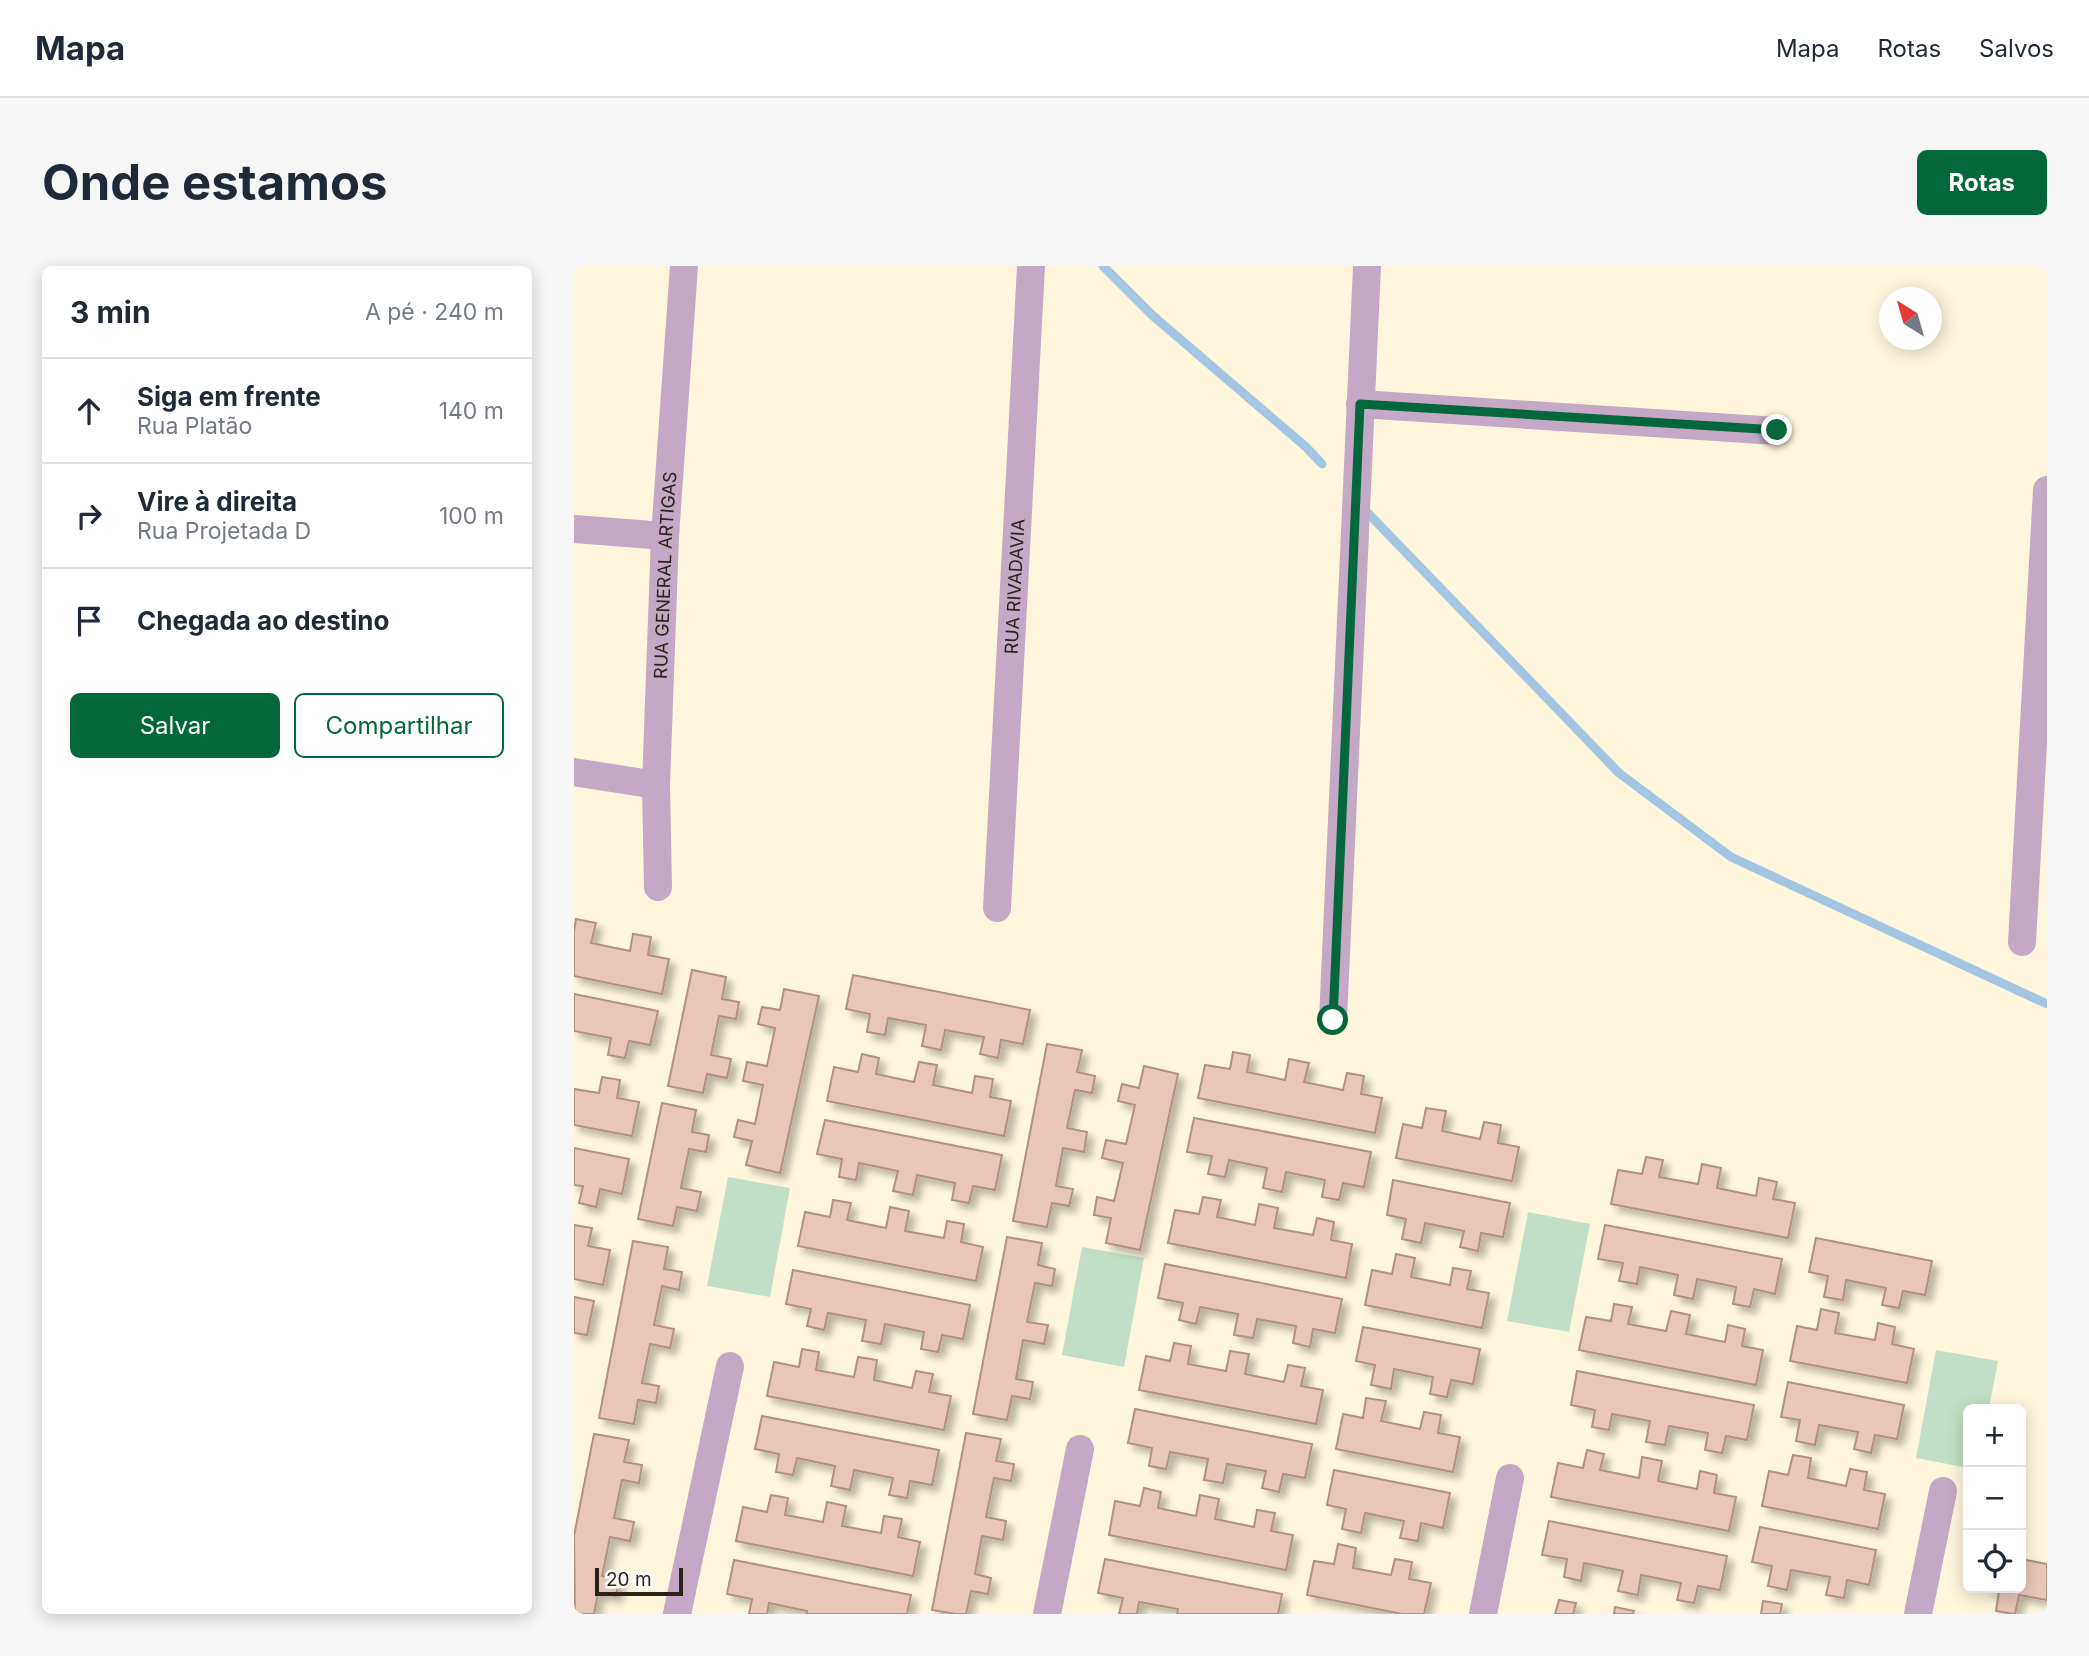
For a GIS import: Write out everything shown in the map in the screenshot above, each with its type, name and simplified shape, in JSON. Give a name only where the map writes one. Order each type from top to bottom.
[{"type":"street","name":"RUA RIVADAVIA","points":[[997,908],[1031,266]]},
{"type":"street","points":[[1333,1020],[1367,266]]},
{"type":"street","name":"RUA GENERAL ARTIGAS","points":[[658,887],[656,785],[676,267]]},
{"type":"street","points":[[1360,404],[1777,430]]},
{"type":"street","points":[[2022,943],[2047,491]]},
{"type":"street","points":[[574,529],[665,536]]},
{"type":"street","points":[[574,772],[656,785]]},
{"type":"street","points":[[677,1614],[730,1366]]},
{"type":"street","points":[[1047,1614],[1080,1449]]},
{"type":"street","points":[[1483,1614],[1510,1478]]},
{"type":"street","points":[[1918,1614],[1942,1491]]},
{"type":"green space","points":[[728,1177],[790,1188],[770,1297],[707,1286]]},
{"type":"green space","points":[[1528,1212],[1590,1224],[1569,1332],[1507,1321]]},
{"type":"green space","points":[[1082,1247],[1144,1258],[1124,1367],[1062,1355]]},
{"type":"green space","points":[[1936,1350],[1998,1361],[1990,1404],[1963,1404],[1963,1467],[1916,1458]]},
{"type":"building","points":[[576,919],[596,923],[591,943],[630,951],[633,934],[651,937],[648,955],[669,959],[662,994],[574,976]]},
{"type":"building","points":[[692,970],[726,977],[722,999],[739,1002],[736,1019],[719,1016],[711,1055],[731,1059],[727,1078],[707,1074],[703,1093],[668,1086]]},
{"type":"building","points":[[853,975],[1030,1010],[1023,1044],[1001,1040],[998,1058],[980,1054],[984,1037],[945,1030],[941,1050],[922,1046],[926,1025],[888,1018],[885,1035],[867,1032],[870,1014],[846,1009]]},
{"type":"building","points":[[784,989],[819,996],[780,1173],[746,1165],[752,1141],[734,1137],[738,1120],[755,1124],[763,1085],[743,1081],[747,1062],[767,1066],[775,1028],[758,1024],[762,1007],[780,1010]]},
{"type":"building","points":[[574,994],[658,1011],[650,1045],[629,1041],[625,1058],[608,1055],[611,1038],[574,1031]]},
{"type":"building","points":[[1047,1044],[1082,1050],[1077,1072],[1095,1076],[1092,1093],[1075,1090],[1067,1128],[1087,1132],[1084,1152],[1063,1148],[1056,1186],[1073,1189],[1069,1206],[1052,1203],[1047,1227],[1013,1221]]},
{"type":"building","points":[[1233,1052],[1250,1055],[1247,1072],[1285,1080],[1289,1059],[1309,1063],[1304,1082],[1343,1090],[1347,1073],[1364,1076],[1361,1094],[1382,1098],[1375,1133],[1198,1098],[1205,1065],[1230,1069]]},
{"type":"building","points":[[862,1054],[879,1058],[876,1074],[914,1082],[919,1062],[937,1065],[933,1085],[972,1093],[975,1076],[993,1079],[990,1097],[1011,1101],[1004,1136],[827,1101],[834,1067],[858,1072]]},
{"type":"building","points":[[1144,1066],[1178,1074],[1140,1250],[1106,1243],[1111,1218],[1094,1215],[1097,1197],[1114,1201],[1123,1163],[1102,1158],[1106,1140],[1126,1144],[1135,1105],[1118,1101],[1122,1084],[1139,1088]]},
{"type":"building","points":[[602,1077],[620,1080],[617,1098],[639,1102],[632,1136],[574,1125],[574,1089],[599,1093]]},
{"type":"building","points":[[662,1103],[696,1110],[692,1132],[709,1135],[706,1152],[689,1149],[681,1188],[701,1192],[697,1211],[677,1207],[673,1226],[638,1219]]},
{"type":"building","points":[[1426,1108],[1446,1111],[1442,1131],[1480,1139],[1484,1122],[1501,1125],[1498,1143],[1519,1147],[1512,1181],[1396,1158],[1403,1124],[1422,1128]]},
{"type":"building","points":[[1194,1118],[1371,1152],[1364,1187],[1343,1183],[1339,1200],[1322,1197],[1325,1180],[1286,1172],[1282,1192],[1263,1188],[1267,1168],[1229,1160],[1225,1177],[1208,1174],[1212,1156],[1187,1152]]},
{"type":"building","points":[[825,1120],[1002,1155],[995,1190],[973,1186],[969,1203],[952,1200],[955,1183],[917,1175],[913,1195],[893,1191],[898,1171],[859,1163],[856,1180],[839,1177],[842,1159],[817,1154]]},
{"type":"building","points":[[574,1148],[629,1159],[622,1194],[600,1189],[596,1207],[579,1203],[583,1186],[574,1185]]},
{"type":"building","points":[[1646,1157],[1663,1160],[1659,1177],[1698,1184],[1702,1164],[1721,1168],[1717,1188],[1756,1196],[1759,1178],[1777,1182],[1773,1199],[1795,1203],[1788,1238],[1611,1204],[1618,1170],[1642,1174]]},
{"type":"building","points":[[1393,1180],[1510,1203],[1503,1237],[1481,1233],[1478,1251],[1460,1247],[1464,1231],[1425,1223],[1421,1243],[1402,1239],[1406,1219],[1387,1215]]},
{"type":"building","points":[[1203,1197],[1221,1200],[1217,1217],[1255,1225],[1259,1204],[1278,1208],[1274,1228],[1313,1235],[1317,1218],[1334,1222],[1331,1240],[1352,1244],[1346,1278],[1168,1243],[1175,1210],[1199,1214]]},
{"type":"building","points":[[833,1200],[851,1203],[847,1220],[886,1228],[890,1207],[909,1211],[905,1231],[944,1238],[947,1221],[964,1224],[961,1242],[983,1247],[976,1281],[798,1246],[805,1212],[830,1217]]},
{"type":"building","points":[[574,1225],[592,1228],[588,1246],[610,1250],[603,1285],[574,1279]]},
{"type":"building","points":[[1605,1225],[1782,1259],[1775,1294],[1754,1289],[1750,1307],[1733,1304],[1736,1287],[1697,1279],[1693,1299],[1674,1295],[1678,1275],[1640,1267],[1637,1284],[1619,1281],[1623,1263],[1598,1259]]},
{"type":"building","points":[[1007,1237],[1042,1243],[1038,1265],[1055,1269],[1052,1286],[1035,1283],[1027,1322],[1048,1325],[1044,1344],[1023,1340],[1016,1379],[1033,1382],[1030,1399],[1012,1396],[1007,1420],[973,1414]]},
{"type":"building","points":[[1816,1238],[1932,1261],[1925,1295],[1903,1291],[1899,1308],[1882,1305],[1886,1288],[1846,1280],[1843,1300],[1824,1297],[1828,1276],[1809,1272]]},
{"type":"building","points":[[633,1241],[668,1247],[664,1269],[682,1272],[679,1290],[662,1286],[654,1325],[674,1329],[670,1348],[650,1344],[642,1383],[659,1386],[656,1403],[638,1400],[634,1424],[599,1418]]},
{"type":"building","points":[[1396,1254],[1415,1258],[1411,1277],[1450,1285],[1453,1268],[1471,1271],[1467,1289],[1489,1293],[1482,1328],[1365,1305],[1372,1270],[1392,1274]]},
{"type":"building","points":[[1165,1264],[1342,1299],[1335,1333],[1313,1329],[1310,1347],[1293,1343],[1296,1326],[1257,1319],[1253,1338],[1234,1335],[1238,1314],[1200,1307],[1196,1324],[1179,1320],[1183,1303],[1158,1298]]},
{"type":"building","points":[[793,1270],[970,1305],[963,1339],[942,1335],[938,1352],[921,1349],[924,1332],[885,1324],[881,1344],[862,1341],[866,1320],[828,1313],[824,1330],[807,1326],[811,1309],[786,1304]]},
{"type":"building","points":[[574,1297],[594,1301],[587,1335],[574,1333]]},
{"type":"building","points":[[1614,1304],[1632,1307],[1628,1324],[1666,1331],[1671,1311],[1690,1315],[1686,1334],[1725,1342],[1728,1325],[1745,1329],[1742,1346],[1763,1350],[1756,1385],[1579,1350],[1586,1317],[1611,1321]]},
{"type":"building","points":[[1821,1309],[1839,1313],[1835,1333],[1875,1340],[1878,1323],[1895,1327],[1892,1344],[1914,1349],[1907,1383],[1790,1361],[1797,1326],[1817,1330]]},
{"type":"building","points":[[1363,1327],[1480,1349],[1473,1384],[1451,1380],[1447,1397],[1430,1394],[1433,1377],[1394,1369],[1391,1389],[1371,1385],[1375,1365],[1356,1361]]},
{"type":"building","points":[[1174,1343],[1191,1346],[1188,1364],[1226,1371],[1230,1351],[1249,1354],[1245,1374],[1284,1382],[1288,1365],[1305,1368],[1301,1386],[1323,1390],[1316,1424],[1139,1390],[1146,1356],[1170,1361]]},
{"type":"building","points":[[802,1349],[819,1352],[816,1370],[854,1377],[858,1357],[877,1360],[874,1380],[912,1388],[916,1371],[933,1374],[929,1392],[951,1396],[944,1430],[767,1396],[774,1362],[799,1367]]},
{"type":"building","points":[[1577,1371],[1754,1405],[1747,1440],[1726,1436],[1722,1453],[1705,1450],[1708,1433],[1669,1426],[1665,1445],[1646,1442],[1650,1421],[1612,1414],[1609,1430],[1592,1427],[1595,1410],[1571,1405]]},
{"type":"building","points":[[1788,1382],[1904,1405],[1897,1439],[1875,1435],[1871,1453],[1854,1449],[1858,1432],[1819,1425],[1815,1445],[1796,1441],[1800,1420],[1781,1417]]},
{"type":"building","points":[[1366,1398],[1386,1401],[1381,1421],[1420,1429],[1424,1412],[1441,1415],[1438,1433],[1460,1437],[1453,1472],[1336,1449],[1343,1414],[1363,1418]]},
{"type":"building","points":[[1135,1409],[1312,1444],[1305,1478],[1283,1474],[1279,1492],[1262,1488],[1266,1471],[1227,1464],[1223,1483],[1204,1480],[1208,1459],[1170,1452],[1166,1469],[1149,1466],[1152,1448],[1128,1443]]},
{"type":"building","points":[[762,1416],[939,1450],[932,1485],[910,1481],[907,1498],[889,1495],[893,1478],[854,1470],[850,1490],[831,1486],[835,1466],[797,1458],[793,1475],[776,1472],[779,1454],[755,1449]]},
{"type":"building","points":[[966,1433],[1001,1439],[996,1461],[1014,1464],[1011,1481],[994,1478],[986,1517],[1006,1521],[1003,1540],[982,1536],[975,1574],[991,1578],[988,1594],[971,1591],[966,1614],[956,1614],[932,1610]]},
{"type":"building","points":[[594,1434],[629,1440],[624,1462],[642,1465],[639,1483],[622,1480],[614,1518],[634,1522],[630,1541],[610,1537],[602,1576],[619,1579],[616,1596],[598,1593],[594,1614],[575,1614],[574,1536]]},
{"type":"building","points":[[1587,1450],[1604,1454],[1600,1470],[1639,1478],[1642,1457],[1662,1461],[1658,1481],[1697,1489],[1700,1471],[1717,1475],[1714,1493],[1736,1497],[1729,1531],[1551,1497],[1558,1463],[1583,1468]]},
{"type":"building","points":[[1793,1455],[1811,1458],[1808,1478],[1846,1486],[1850,1469],[1867,1472],[1864,1490],[1885,1494],[1878,1529],[1762,1506],[1769,1471],[1788,1475]]},
{"type":"building","points":[[1334,1470],[1450,1493],[1443,1528],[1421,1523],[1418,1541],[1400,1538],[1404,1521],[1365,1513],[1361,1533],[1342,1529],[1346,1509],[1327,1505]]},
{"type":"building","points":[[1144,1488],[1161,1492],[1158,1508],[1196,1516],[1200,1495],[1219,1499],[1215,1519],[1254,1527],[1257,1510],[1275,1513],[1271,1531],[1293,1535],[1286,1570],[1109,1535],[1115,1501],[1140,1506]]},
{"type":"building","points":[[771,1495],[788,1498],[785,1515],[823,1522],[827,1502],[846,1506],[842,1526],[881,1533],[884,1516],[902,1519],[898,1537],[920,1542],[913,1576],[736,1541],[743,1507],[767,1512]]},
{"type":"building","points":[[1549,1521],[1727,1556],[1720,1590],[1698,1586],[1694,1603],[1677,1600],[1681,1583],[1641,1575],[1638,1595],[1618,1591],[1623,1571],[1584,1563],[1581,1581],[1564,1577],[1567,1559],[1542,1555]]},
{"type":"building","points":[[1760,1527],[1876,1550],[1869,1585],[1847,1580],[1844,1598],[1826,1595],[1830,1577],[1791,1570],[1787,1590],[1768,1586],[1772,1566],[1752,1562]]},
{"type":"building","points":[[1338,1544],[1356,1548],[1353,1568],[1391,1575],[1395,1559],[1412,1562],[1409,1579],[1431,1583],[1424,1614],[1402,1614],[1307,1595],[1314,1561],[1334,1564]]},
{"type":"building","points":[[1105,1559],[1282,1594],[1278,1614],[1177,1614],[1178,1609],[1139,1602],[1137,1614],[1119,1614],[1123,1598],[1098,1593]]},
{"type":"building","points":[[734,1560],[911,1595],[907,1614],[807,1614],[807,1611],[769,1603],[767,1614],[749,1614],[752,1599],[727,1594]]},
{"type":"building","points":[[2026,1560],[2047,1564],[2047,1600],[2019,1595],[2015,1614],[1996,1611],[1999,1593],[2026,1593]]},
{"type":"building","points":[[1559,1600],[1576,1603],[1573,1614],[1555,1614]]},
{"type":"building","points":[[1763,1601],[1782,1604],[1780,1614],[1761,1614]]},
{"type":"building","points":[[1615,1607],[1634,1611],[1633,1614],[1614,1614]]},
{"type":"waterway","points":[[1103,266],[1152,315],[1306,447],[1322,464]]},
{"type":"waterway","points":[[1364,509],[1619,773],[1731,857],[2047,1004]]},
{"type":"route","points":[[1333,1020],[1360,404],[1777,430]]}]
